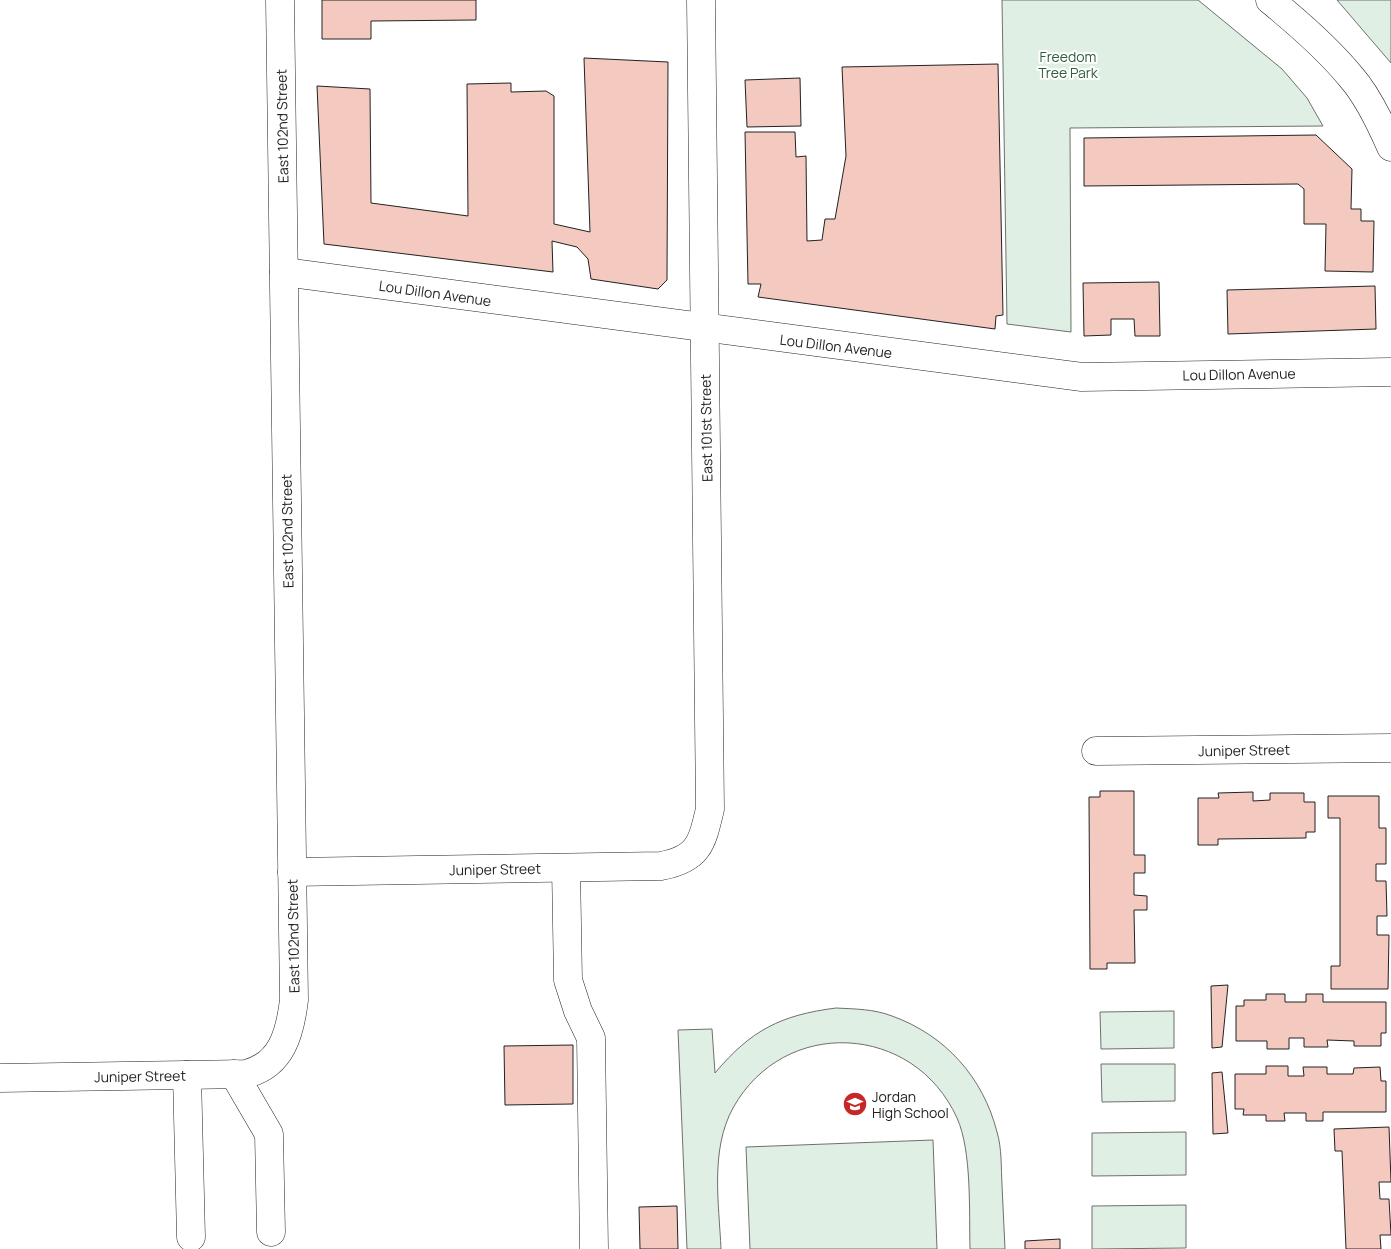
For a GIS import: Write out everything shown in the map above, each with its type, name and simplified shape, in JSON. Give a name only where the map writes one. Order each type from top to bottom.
[{"type":"street","name":"East 102nd Street","points":[[273,1057],[282,1046],[289,1032],[294,1000],[280,0]]},
{"type":"street","name":"East 101st Street","points":[[694,852],[705,833],[710,809],[701,0]]},
{"type":"street","points":[[1270,0],[1317,42],[1352,77],[1381,124],[1391,147]]},
{"type":"street","name":"Lou Dillon Avenue","points":[[284,272],[705,329],[1082,377],[1391,372]]},
{"type":"street","name":"Juniper Street","points":[[1096,751],[1391,748]]},
{"type":"street","name":"Juniper Street","points":[[292,872],[661,866],[679,863],[694,852]]},
{"type":"street","points":[[566,868],[568,980],[578,1011],[591,1038],[594,1249]]},
{"type":"street","name":"Juniper Street","points":[[0,1078],[246,1074],[266,1066],[273,1057]]},
{"type":"street","points":[[234,1074],[269,1134],[271,1232]]},
{"type":"street","points":[[187,1075],[191,1237]]},
{"type":"green space","name":"Freedom Tree Park","points":[[1002,0],[1198,0],[1282,69],[1307,98],[1323,126],[1070,128],[1071,332],[1007,324]]},
{"type":"green space","points":[[1337,0],[1391,0],[1391,63]]},
{"type":"green space","points":[[836,1008],[878,1012],[911,1024],[929,1034],[945,1047],[972,1076],[991,1112],[999,1138],[1005,1249],[970,1249],[969,1182],[962,1132],[957,1118],[937,1087],[911,1063],[881,1049],[848,1043],[815,1046],[783,1057],[756,1078],[733,1108],[721,1141],[718,1195],[721,1249],[687,1249],[678,1030],[712,1029],[715,1073],[741,1046],[768,1027],[799,1015]]},
{"type":"green space","points":[[1174,1011],[1174,1048],[1101,1049],[1100,1012]]},
{"type":"green space","points":[[1101,1064],[1175,1064],[1175,1101],[1102,1102]]},
{"type":"green space","points":[[1186,1132],[1186,1175],[1092,1176],[1092,1133]]},
{"type":"green space","points":[[933,1140],[937,1249],[750,1249],[746,1147]]},
{"type":"green space","points":[[1186,1205],[1186,1248],[1092,1249],[1092,1206]]},
{"type":"building","points":[[322,0],[476,0],[476,20],[371,21],[371,39],[322,39]]},
{"type":"building","points":[[584,58],[668,62],[667,280],[658,289],[591,279],[588,259],[577,247],[552,241],[553,272],[324,244],[317,86],[370,89],[371,203],[468,216],[467,84],[511,83],[511,92],[546,91],[554,96],[554,224],[590,232]]},
{"type":"building","points":[[998,64],[1003,315],[996,316],[995,329],[758,297],[761,284],[748,284],[745,132],[795,132],[796,157],[806,156],[807,241],[822,240],[825,219],[835,219],[846,156],[842,67]]},
{"type":"building","points":[[800,78],[801,126],[747,127],[745,80]]},
{"type":"building","points":[[1316,135],[1352,169],[1351,209],[1361,209],[1361,221],[1374,221],[1373,272],[1325,271],[1326,224],[1304,224],[1304,189],[1298,184],[1084,186],[1084,138]]},
{"type":"building","points":[[1159,282],[1160,336],[1135,336],[1134,319],[1111,319],[1111,335],[1084,336],[1083,283]]},
{"type":"building","points":[[1375,286],[1376,329],[1228,334],[1227,290]]},
{"type":"building","points":[[1100,791],[1134,791],[1134,855],[1145,855],[1145,873],[1134,873],[1134,895],[1147,896],[1147,910],[1134,910],[1135,963],[1107,963],[1107,969],[1090,969],[1089,797],[1100,797]]},
{"type":"building","points":[[1253,792],[1253,801],[1270,800],[1270,793],[1304,793],[1304,802],[1315,802],[1315,832],[1306,832],[1306,838],[1218,839],[1218,845],[1198,845],[1198,798],[1219,798],[1218,793]]},
{"type":"building","points":[[1328,796],[1379,796],[1379,828],[1386,828],[1386,864],[1376,864],[1376,881],[1386,881],[1387,916],[1377,916],[1377,935],[1389,935],[1388,989],[1331,989],[1331,966],[1340,966],[1340,818],[1328,818]]},
{"type":"building","points":[[1228,985],[1222,1047],[1212,1048],[1211,986]]},
{"type":"building","points":[[1266,994],[1285,994],[1285,1002],[1306,1002],[1306,994],[1323,994],[1323,1002],[1386,1002],[1386,1033],[1381,1033],[1381,1046],[1354,1046],[1354,1041],[1327,1040],[1328,1047],[1304,1047],[1304,1038],[1289,1038],[1289,1049],[1267,1049],[1267,1041],[1236,1041],[1236,1006],[1244,1006],[1244,1000],[1266,1000]]},
{"type":"building","points":[[573,1045],[573,1104],[505,1105],[504,1046]]},
{"type":"building","points":[[1266,1066],[1288,1066],[1288,1076],[1304,1076],[1303,1067],[1327,1067],[1327,1074],[1353,1074],[1354,1068],[1380,1067],[1381,1081],[1386,1081],[1386,1112],[1323,1112],[1323,1121],[1306,1121],[1306,1113],[1284,1113],[1285,1121],[1266,1121],[1266,1115],[1243,1115],[1244,1109],[1235,1109],[1235,1074],[1266,1074]]},
{"type":"building","points":[[1222,1072],[1228,1133],[1213,1134],[1212,1073]]},
{"type":"building","points":[[1389,1127],[1391,1182],[1379,1182],[1380,1199],[1389,1199],[1391,1235],[1380,1235],[1381,1249],[1346,1249],[1342,1151],[1335,1151],[1334,1129]]},
{"type":"building","points":[[677,1206],[678,1249],[640,1249],[639,1207]]},
{"type":"building","points":[[1060,1239],[1060,1249],[1025,1249],[1025,1241]]},
{"type":"place","name":"Jordan High School","points":[[855,1104]]}]
